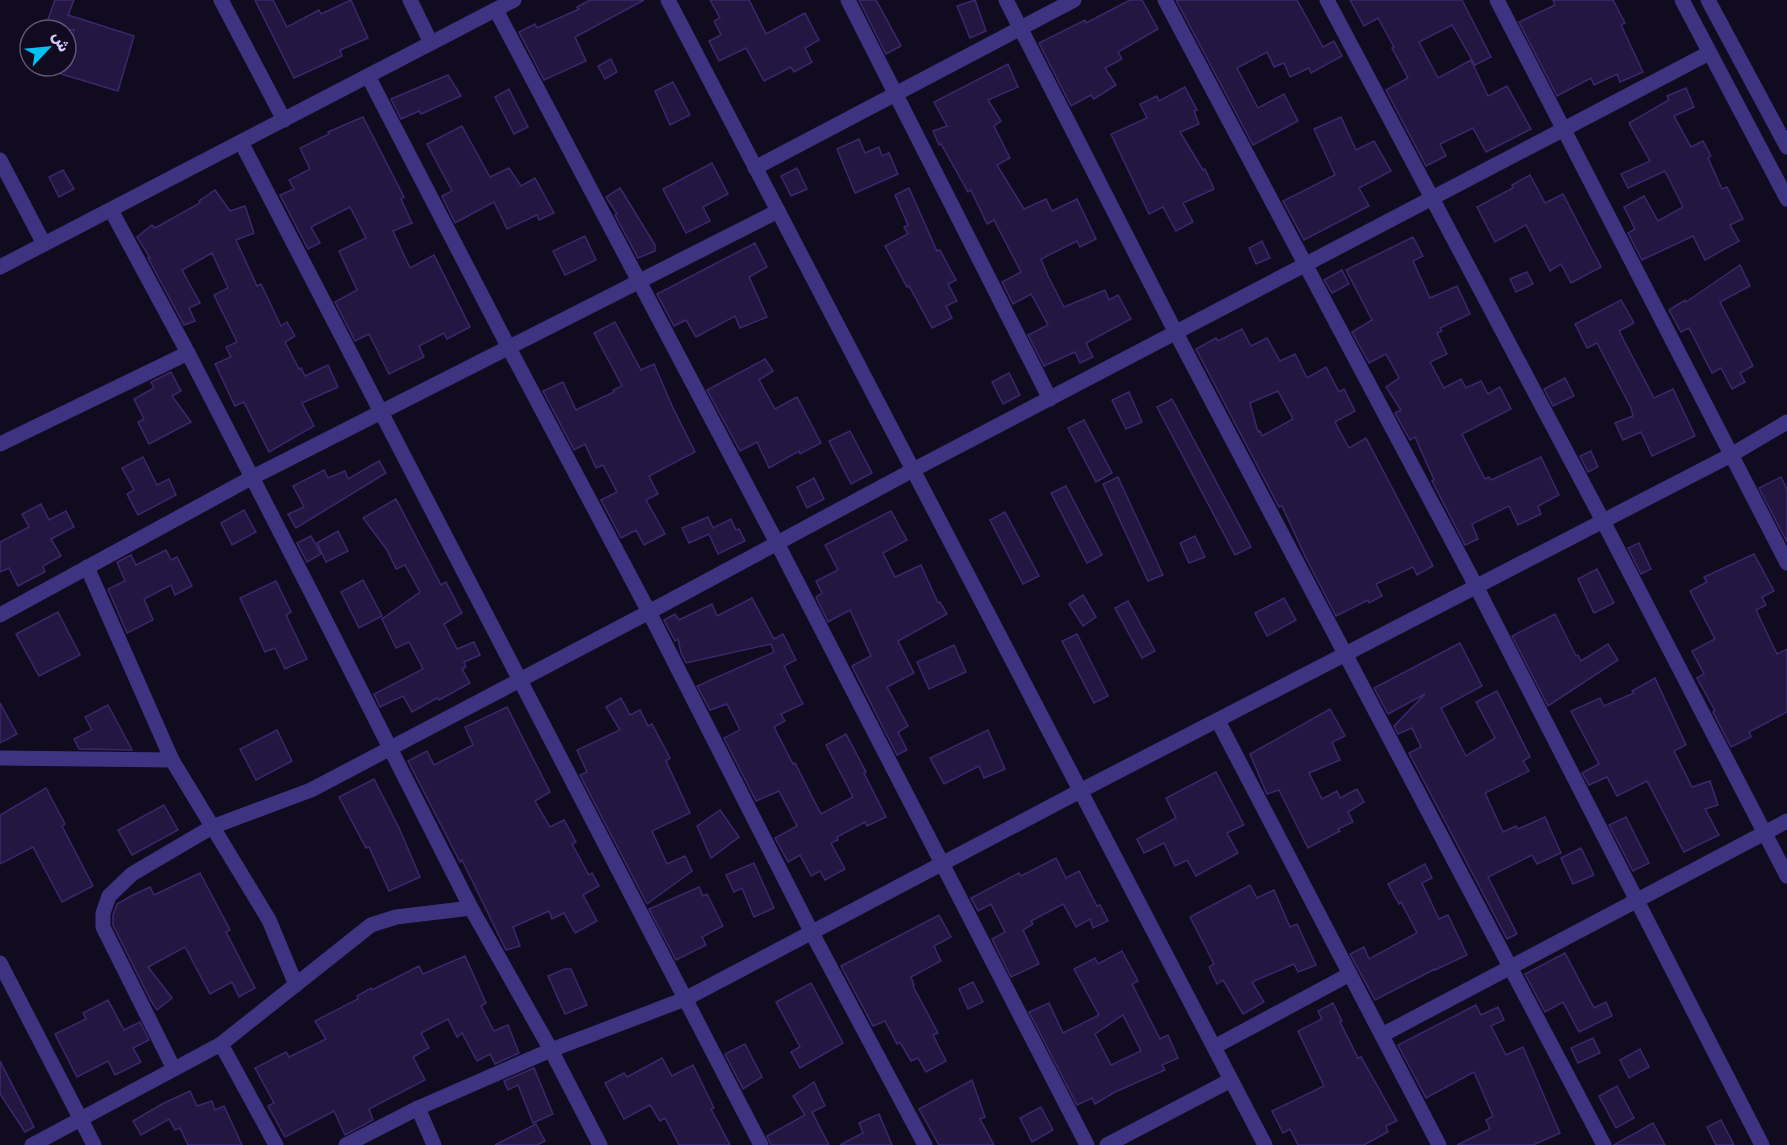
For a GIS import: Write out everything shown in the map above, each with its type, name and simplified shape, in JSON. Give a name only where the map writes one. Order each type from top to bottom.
[{"type":"street","points":[[221,0],[284,120]]},
{"type":"street","points":[[410,0],[431,43]]},
{"type":"street","points":[[0,267],[514,0]]},
{"type":"street","points":[[668,0],[1265,1145]]},
{"type":"street","points":[[848,0],[1050,399]]},
{"type":"street","points":[[1006,0],[1176,333],[1604,1145]]},
{"type":"street","points":[[755,168],[1074,0]]},
{"type":"street","points":[[1165,0],[1476,586],[1762,1145]]},
{"type":"street","points":[[1327,0],[1603,521],[1787,876]]},
{"type":"street","points":[[1497,0],[1787,563]]},
{"type":"street","points":[[1682,0],[1787,199]]},
{"type":"street","points":[[1708,0],[1787,147]]},
{"type":"street","points":[[496,9],[777,543],[1088,1145]]},
{"type":"street","points":[[174,1069],[103,927],[103,913],[109,896],[132,874],[212,827],[311,790],[913,470],[1709,53]]},
{"type":"street","points":[[368,76],[649,612],[812,933],[925,1145]]},
{"type":"street","points":[[241,142],[761,1145]]},
{"type":"street","points":[[0,160],[44,244]]},
{"type":"street","points":[[111,210],[188,353],[471,908],[551,1050],[600,1145]]},
{"type":"street","points":[[1,612],[251,478],[778,211]]},
{"type":"street","points":[[0,444],[188,353]]},
{"type":"street","points":[[346,1145],[418,1108],[551,1050],[685,999],[1080,791],[1731,455],[1787,422]]},
{"type":"street","points":[[87,567],[172,760],[269,920],[296,985]]},
{"type":"street","points":[[1218,721],[1439,1145]]},
{"type":"street","points":[[0,758],[172,760]]},
{"type":"street","points":[[1382,1035],[1787,821]]},
{"type":"street","points":[[32,1145],[220,1044],[371,925],[396,917],[471,908]]},
{"type":"street","points":[[0,963],[94,1145]]},
{"type":"street","points":[[1214,1047],[1350,974]]},
{"type":"street","points":[[220,1044],[276,1145]]},
{"type":"street","points":[[1107,1145],[1231,1080]]},
{"type":"street","points":[[418,1108],[434,1145]]},
{"type":"building","points":[[55,0],[74,0],[68,15],[77,18],[48,18]]},
{"type":"building","points":[[255,0],[273,0],[287,27],[319,10],[321,14],[351,0],[368,38],[340,50],[342,56],[294,78]]},
{"type":"building","points":[[590,0],[644,0],[575,37],[586,61],[544,80],[519,32],[535,24],[537,28],[579,9],[577,7]]},
{"type":"building","points":[[710,0],[749,0],[766,34],[805,13],[819,40],[805,48],[812,62],[794,72],[791,67],[764,81],[746,48],[719,61],[709,41],[721,35],[714,21],[720,18]]},
{"type":"building","points":[[859,0],[876,0],[901,46],[886,54]]},
{"type":"building","points":[[975,0],[986,31],[970,38],[957,6]]},
{"type":"building","points":[[1130,0],[1142,0],[1158,29],[1118,52],[1122,59],[1105,68],[1116,85],[1094,99],[1091,95],[1071,106],[1039,43],[1085,20],[1086,23]]},
{"type":"building","points":[[1176,0],[1297,0],[1323,47],[1334,41],[1342,56],[1311,73],[1309,68],[1290,77],[1284,63],[1274,67],[1267,52],[1237,68],[1258,108],[1284,94],[1298,121],[1253,145]]},
{"type":"building","points":[[1350,0],[1462,0],[1491,57],[1475,65],[1452,25],[1419,42],[1438,78],[1471,60],[1488,96],[1507,86],[1531,129],[1486,152],[1473,128],[1440,144],[1446,156],[1426,166],[1386,90],[1408,78],[1392,48],[1394,47],[1378,18],[1364,26]]},
{"type":"building","points":[[1553,0],[1613,0],[1625,23],[1621,25],[1643,72],[1620,82],[1617,74],[1594,85],[1591,78],[1557,96],[1519,22],[1555,5]]},
{"type":"building","points":[[78,18],[134,36],[118,91],[74,78],[78,78]]},
{"type":"building","points":[[611,59],[617,72],[605,79],[598,66]]},
{"type":"building","points":[[1008,64],[1018,87],[988,100],[1001,121],[994,126],[1010,158],[997,165],[1024,209],[1046,199],[1052,211],[1077,199],[1096,239],[1080,247],[1077,241],[1041,259],[1048,276],[1064,307],[1105,290],[1109,300],[1118,295],[1131,319],[1086,343],[1093,357],[1080,363],[1075,352],[1044,366],[1028,335],[1048,325],[1031,294],[1013,304],[1002,282],[1021,272],[994,220],[987,224],[971,190],[968,192],[933,131],[947,126],[934,102]]},
{"type":"building","points":[[448,75],[461,96],[421,114],[419,111],[401,119],[391,99]]},
{"type":"building","points":[[673,82],[690,115],[670,125],[655,91]]},
{"type":"building","points":[[1185,87],[1197,110],[1194,111],[1199,124],[1180,132],[1203,170],[1205,169],[1214,189],[1183,203],[1193,222],[1176,231],[1163,207],[1149,214],[1111,134],[1147,118],[1140,104],[1157,96],[1159,101]]},
{"type":"building","points":[[1686,88],[1694,107],[1674,116],[1691,147],[1703,141],[1711,156],[1708,158],[1722,189],[1727,187],[1743,219],[1730,225],[1739,241],[1705,260],[1693,236],[1642,260],[1628,233],[1635,229],[1624,207],[1644,196],[1658,221],[1683,207],[1665,171],[1628,188],[1621,174],[1650,161],[1629,123],[1669,100],[1667,96]]},
{"type":"building","points":[[509,89],[528,127],[514,134],[495,97]]},
{"type":"building","points":[[363,117],[404,197],[401,199],[412,223],[393,231],[410,268],[434,255],[470,327],[447,339],[444,333],[419,346],[424,357],[389,374],[369,334],[355,341],[335,302],[357,290],[339,251],[366,238],[350,207],[311,227],[320,243],[308,249],[280,195],[294,189],[289,180],[310,169],[300,148],[329,134],[328,132]]},
{"type":"building","points":[[1341,117],[1356,150],[1374,141],[1391,171],[1359,188],[1369,206],[1304,240],[1283,201],[1335,175],[1314,129]]},
{"type":"building","points":[[462,126],[490,177],[509,168],[521,186],[535,178],[554,213],[539,220],[537,215],[507,229],[494,202],[455,223],[442,196],[452,191],[427,144]]},
{"type":"building","points":[[859,139],[865,153],[879,147],[882,156],[889,153],[898,174],[855,193],[837,149]]},
{"type":"building","points":[[712,163],[728,194],[703,207],[710,221],[686,233],[663,189]]},
{"type":"building","points":[[797,168],[807,189],[791,196],[781,176]]},
{"type":"building","points":[[63,170],[74,189],[59,197],[49,177]]},
{"type":"building","points":[[1530,175],[1545,203],[1563,194],[1601,267],[1571,283],[1561,264],[1550,271],[1526,225],[1495,242],[1477,207],[1513,188],[1512,185]]},
{"type":"building","points":[[620,188],[655,245],[655,251],[638,258],[615,215],[617,214],[606,197]]},
{"type":"building","points":[[909,188],[937,251],[940,250],[956,280],[948,284],[957,301],[946,306],[952,318],[932,328],[885,246],[908,234],[904,227],[908,225],[895,195]]},
{"type":"building","points":[[215,190],[230,211],[245,206],[254,233],[236,240],[257,286],[261,284],[281,326],[287,322],[295,336],[285,342],[299,369],[301,368],[305,376],[328,365],[338,387],[302,403],[314,426],[269,452],[244,402],[235,406],[215,364],[231,357],[226,347],[237,342],[214,295],[228,288],[212,253],[182,270],[200,303],[189,308],[195,321],[184,325],[137,237],[152,225],[155,228],[200,203],[199,201]]},
{"type":"building","points":[[585,236],[596,260],[565,275],[553,251]]},
{"type":"building","points":[[1413,237],[1423,256],[1413,261],[1430,298],[1457,286],[1470,314],[1440,328],[1442,331],[1437,333],[1447,354],[1430,362],[1444,388],[1461,379],[1466,388],[1481,381],[1488,394],[1500,387],[1511,409],[1462,434],[1485,479],[1489,477],[1491,480],[1541,457],[1559,495],[1538,506],[1541,514],[1518,525],[1509,506],[1472,524],[1478,539],[1465,545],[1432,481],[1434,480],[1415,437],[1410,440],[1395,413],[1401,410],[1386,387],[1399,378],[1386,354],[1369,363],[1352,332],[1372,320],[1346,270]]},
{"type":"building","points":[[1262,241],[1270,258],[1256,264],[1249,248]]},
{"type":"building","points":[[755,243],[767,267],[749,277],[767,317],[740,328],[735,316],[696,337],[686,320],[674,326],[657,294]]},
{"type":"building","points":[[1740,265],[1750,286],[1720,302],[1753,366],[1740,373],[1745,382],[1732,389],[1721,368],[1712,373],[1689,328],[1681,332],[1669,310],[1685,300],[1686,302]]},
{"type":"building","points":[[1342,270],[1349,284],[1332,293],[1324,280]]},
{"type":"building","points":[[1527,272],[1533,284],[1516,292],[1510,279]]},
{"type":"building","points":[[1621,300],[1634,323],[1619,331],[1654,398],[1673,389],[1695,436],[1652,456],[1641,432],[1623,440],[1615,423],[1633,416],[1631,408],[1597,343],[1587,348],[1575,324]]},
{"type":"building","points":[[615,322],[641,370],[654,364],[695,452],[649,476],[658,494],[646,500],[665,534],[644,545],[636,530],[621,538],[601,500],[617,492],[603,465],[596,468],[585,444],[574,450],[543,391],[563,382],[576,410],[622,386],[594,333]]},
{"type":"building","points":[[1242,329],[1251,346],[1267,338],[1280,361],[1295,354],[1307,378],[1326,367],[1339,392],[1344,389],[1355,411],[1335,422],[1349,448],[1366,438],[1433,566],[1417,575],[1413,567],[1376,584],[1382,596],[1369,603],[1368,600],[1336,616],[1282,506],[1279,507],[1196,349],[1216,338],[1218,341]],"holes":[[[1278,391],[1293,419],[1262,436],[1260,431],[1258,432],[1250,403]]]},
{"type":"building","points":[[765,359],[773,371],[759,380],[775,409],[797,397],[821,443],[800,454],[799,451],[769,468],[757,442],[740,451],[707,390]]},
{"type":"building","points":[[171,372],[181,391],[172,396],[191,422],[149,444],[138,422],[144,419],[134,399],[154,388],[151,382]]},
{"type":"building","points":[[1009,373],[1020,395],[1003,404],[992,382]]},
{"type":"building","points":[[1565,378],[1574,396],[1553,406],[1544,389]]},
{"type":"building","points":[[1129,392],[1142,422],[1126,429],[1112,400]]},
{"type":"building","points":[[1172,399],[1251,547],[1235,555],[1157,407]]},
{"type":"building","points":[[1084,420],[1112,473],[1096,482],[1068,428]]},
{"type":"building","points":[[850,431],[872,473],[851,484],[829,441]]},
{"type":"building","points":[[1591,451],[1598,467],[1588,472],[1580,456]]},
{"type":"building","points":[[143,457],[157,485],[169,479],[176,495],[138,515],[127,494],[134,490],[122,468]]},
{"type":"building","points":[[379,461],[386,473],[296,528],[288,514],[304,507],[293,486],[324,470],[328,478],[345,471],[348,479]]},
{"type":"building","points":[[1118,477],[1163,575],[1148,581],[1103,484]]},
{"type":"building","points":[[1781,477],[1787,489],[1787,542],[1759,488]]},
{"type":"building","points":[[814,478],[824,499],[807,508],[797,487]]},
{"type":"building","points":[[1066,486],[1102,555],[1087,563],[1051,493]]},
{"type":"building","points":[[396,499],[441,585],[446,582],[462,613],[444,624],[457,649],[474,642],[480,655],[464,662],[466,667],[462,669],[470,683],[412,712],[403,696],[380,707],[374,694],[423,669],[409,642],[396,648],[382,619],[420,592],[405,565],[396,569],[387,550],[363,518]]},
{"type":"building","points":[[41,504],[49,520],[66,511],[74,527],[51,539],[61,556],[43,566],[45,572],[18,586],[9,568],[0,572],[0,542],[29,527],[22,514]]},
{"type":"building","points":[[244,510],[256,532],[232,545],[221,523]]},
{"type":"building","points":[[891,511],[907,540],[883,553],[895,577],[921,565],[938,603],[940,602],[947,614],[898,641],[914,673],[887,687],[908,726],[898,732],[907,750],[897,755],[852,666],[871,656],[850,610],[828,622],[816,597],[822,593],[816,581],[838,570],[825,545]]},
{"type":"building","points":[[1005,512],[1039,576],[1023,584],[990,520]]},
{"type":"building","points":[[708,517],[713,528],[731,519],[745,541],[718,554],[709,534],[689,543],[682,528]]},
{"type":"building","points":[[338,531],[348,551],[326,562],[317,543]]},
{"type":"building","points":[[311,536],[321,554],[307,562],[297,543]]},
{"type":"building","points":[[1195,536],[1205,557],[1189,563],[1180,543]]},
{"type":"building","points":[[1639,543],[1651,569],[1641,574],[1628,548]]},
{"type":"building","points":[[166,550],[171,560],[177,557],[192,586],[175,595],[171,585],[144,599],[153,620],[127,633],[108,589],[125,581],[117,562],[131,555],[136,565]]},
{"type":"building","points":[[1754,554],[1774,591],[1762,597],[1766,605],[1756,610],[1777,654],[1787,649],[1787,712],[1749,732],[1751,737],[1731,747],[1697,678],[1704,674],[1692,651],[1715,639],[1690,591],[1707,582],[1704,577]]},
{"type":"building","points":[[1597,569],[1614,603],[1594,613],[1578,579]]},
{"type":"building","points":[[363,580],[382,616],[359,628],[341,592]]},
{"type":"building","points":[[276,581],[291,612],[286,615],[307,659],[285,669],[275,648],[265,652],[240,598]]},
{"type":"building","points":[[1083,595],[1096,617],[1083,626],[1069,604]]},
{"type":"building","points":[[752,598],[774,639],[783,634],[796,660],[784,666],[803,704],[781,714],[785,721],[774,727],[821,814],[853,797],[826,745],[846,734],[886,817],[867,826],[865,822],[837,837],[838,840],[831,843],[845,869],[825,880],[820,871],[811,876],[800,855],[788,862],[775,838],[797,826],[779,791],[756,801],[724,738],[740,730],[727,704],[710,710],[697,686],[774,652],[771,644],[686,663],[678,639],[675,641],[664,620],[675,614],[679,620],[712,604],[717,616]]},
{"type":"building","points":[[1284,598],[1296,620],[1267,636],[1255,613]]},
{"type":"building","points":[[1128,601],[1155,651],[1142,658],[1115,608]]},
{"type":"building","points":[[58,612],[80,655],[39,676],[16,634]]},
{"type":"building","points":[[1555,614],[1576,656],[1578,655],[1581,661],[1608,644],[1618,660],[1548,706],[1512,636]]},
{"type":"building","points":[[1077,634],[1108,696],[1094,703],[1062,641]]},
{"type":"building","points":[[1460,643],[1482,686],[1441,708],[1466,756],[1495,738],[1476,702],[1497,691],[1530,757],[1523,761],[1529,771],[1485,793],[1503,832],[1516,826],[1518,829],[1545,817],[1561,853],[1537,864],[1532,855],[1488,877],[1517,934],[1507,939],[1409,753],[1421,747],[1412,728],[1398,734],[1394,726],[1425,694],[1388,714],[1374,688]]},
{"type":"building","points":[[954,645],[966,672],[929,689],[917,662]]},
{"type":"building","points":[[1655,678],[1686,745],[1674,751],[1692,787],[1710,781],[1718,805],[1705,809],[1719,835],[1684,852],[1647,781],[1617,796],[1607,777],[1589,785],[1582,773],[1599,764],[1571,711],[1600,698],[1604,706],[1634,693],[1632,691]]},
{"type":"building","points":[[621,698],[630,715],[640,710],[648,726],[652,724],[670,758],[666,761],[690,813],[652,831],[667,864],[685,856],[692,871],[647,904],[580,775],[587,772],[577,750],[620,730],[606,707]]},
{"type":"building","points":[[0,703],[17,734],[0,743]]},
{"type":"building","points":[[108,705],[132,750],[79,749],[74,739],[92,730],[85,717]]},
{"type":"building","points":[[507,707],[550,792],[535,801],[550,827],[564,820],[576,842],[572,844],[589,875],[592,873],[599,886],[583,895],[597,921],[575,933],[564,913],[552,919],[549,911],[513,927],[520,946],[506,950],[462,860],[460,862],[408,761],[427,751],[434,765],[473,745],[465,727]]},
{"type":"building","points":[[1330,709],[1345,736],[1332,742],[1340,760],[1309,773],[1322,799],[1337,791],[1340,798],[1357,789],[1364,802],[1348,812],[1353,822],[1308,848],[1279,790],[1267,794],[1250,754]]},
{"type":"building","points":[[277,730],[292,761],[256,780],[240,749]]},
{"type":"building","points":[[988,730],[1005,769],[984,778],[979,766],[944,784],[930,758]]},
{"type":"building","points":[[1216,772],[1244,825],[1227,833],[1238,853],[1196,876],[1187,860],[1175,866],[1164,843],[1144,853],[1137,839],[1176,818],[1166,798]]},
{"type":"building","points":[[374,779],[400,830],[420,877],[389,891],[369,847],[366,848],[339,797]]},
{"type":"building","points":[[46,788],[65,824],[62,826],[93,886],[62,902],[33,847],[0,864],[0,815]]},
{"type":"building","points":[[164,805],[178,830],[132,855],[118,830]]},
{"type":"building","points":[[720,810],[739,837],[711,858],[697,826]]},
{"type":"building","points":[[1626,817],[1649,863],[1633,871],[1609,825]]},
{"type":"building","points":[[1581,848],[1594,875],[1573,884],[1561,858]]},
{"type":"building","points":[[1056,858],[1066,878],[1079,871],[1097,906],[1100,905],[1108,921],[1093,928],[1090,919],[1076,927],[1063,904],[1031,921],[1033,924],[1023,930],[1039,964],[1011,977],[992,939],[1005,932],[991,904],[978,911],[971,898],[1019,873],[1021,876]]},
{"type":"building","points":[[754,863],[774,908],[754,917],[742,888],[734,892],[726,875]]},
{"type":"building","points":[[1425,864],[1432,878],[1422,883],[1439,919],[1448,915],[1467,955],[1375,1000],[1350,954],[1364,947],[1369,959],[1417,933],[1401,902],[1399,904],[1388,884]]},
{"type":"building","points":[[200,873],[230,930],[226,932],[255,988],[239,997],[232,982],[210,994],[185,947],[148,967],[172,998],[157,1010],[113,925],[113,915],[117,904],[133,895],[150,887],[154,895]]},
{"type":"building","points":[[1250,885],[1257,898],[1274,890],[1290,927],[1297,924],[1316,965],[1298,972],[1294,964],[1252,982],[1264,1002],[1243,1014],[1223,980],[1217,984],[1209,967],[1214,964],[1190,917]]},
{"type":"building","points":[[699,887],[703,896],[707,894],[723,926],[702,937],[706,945],[676,960],[649,909]]},
{"type":"building","points":[[939,915],[951,937],[934,946],[941,961],[911,977],[913,986],[938,1033],[933,1035],[946,1061],[926,1072],[918,1058],[911,1061],[900,1042],[897,1044],[885,1021],[873,1026],[841,966]]},
{"type":"building","points":[[1122,951],[1138,981],[1132,984],[1160,1039],[1168,1035],[1178,1058],[1162,1065],[1165,1070],[1115,1092],[1095,1104],[1092,1098],[1077,1105],[1029,1012],[1049,1003],[1063,1033],[1099,1015],[1074,969],[1095,958],[1098,964]],"holes":[[[1123,1015],[1141,1051],[1111,1065],[1095,1034]]]},
{"type":"building","points":[[1565,953],[1594,1008],[1606,1002],[1612,1016],[1579,1032],[1563,1002],[1545,1012],[1525,974]]},
{"type":"building","points":[[465,956],[486,1003],[481,1006],[494,1031],[508,1025],[519,1053],[495,1064],[490,1054],[477,1061],[462,1033],[457,1037],[448,1019],[421,1033],[429,1048],[413,1057],[425,1080],[369,1109],[373,1120],[345,1135],[334,1111],[285,1137],[268,1106],[274,1103],[255,1068],[286,1052],[289,1057],[326,1039],[315,1021],[358,999],[357,996],[371,988],[372,990],[419,966],[423,974]]},
{"type":"building","points":[[571,969],[587,1005],[565,1014],[548,976]]},
{"type":"building","points":[[973,982],[983,1002],[968,1009],[959,989]]},
{"type":"building","points":[[811,983],[843,1043],[800,1068],[791,1052],[800,1047],[776,1002]]},
{"type":"building","points":[[108,1000],[124,1030],[140,1022],[149,1040],[133,1048],[141,1062],[115,1075],[108,1061],[77,1077],[55,1034],[86,1019],[83,1013]]},
{"type":"building","points":[[1333,1003],[1358,1058],[1361,1057],[1397,1121],[1386,1126],[1388,1132],[1364,1145],[1298,1145],[1290,1129],[1283,1133],[1272,1111],[1324,1086],[1298,1031],[1322,1019],[1318,1011]]},
{"type":"building","points":[[1476,1005],[1481,1015],[1498,1007],[1504,1020],[1491,1026],[1506,1055],[1523,1047],[1560,1133],[1533,1145],[1457,1145],[1490,1129],[1486,1120],[1493,1116],[1474,1072],[1426,1098],[1398,1045]]},
{"type":"building","points":[[1593,1038],[1600,1053],[1578,1063],[1571,1048]]},
{"type":"building","points":[[745,1044],[762,1077],[743,1089],[725,1054]]},
{"type":"building","points":[[1640,1049],[1649,1067],[1629,1078],[1620,1060]]},
{"type":"building","points":[[662,1058],[672,1076],[693,1065],[714,1108],[711,1109],[730,1145],[679,1145],[665,1118],[660,1121],[650,1105],[624,1119],[605,1083],[624,1073],[627,1077]]},
{"type":"building","points":[[0,1061],[34,1127],[25,1132],[0,1094]]},
{"type":"building","points":[[534,1068],[553,1114],[533,1123],[518,1085],[508,1090],[504,1081]]},
{"type":"building","points":[[972,1080],[985,1117],[980,1119],[994,1145],[939,1145],[919,1109]]},
{"type":"building","points":[[814,1082],[825,1106],[812,1112],[829,1145],[771,1145],[767,1136],[805,1115],[793,1096]]},
{"type":"building","points":[[1617,1086],[1634,1118],[1616,1128],[1599,1096]]},
{"type":"building","points":[[190,1091],[197,1106],[212,1101],[215,1110],[224,1106],[242,1145],[188,1145],[180,1128],[175,1130],[169,1119],[141,1135],[133,1121]]},
{"type":"building","points":[[1041,1107],[1053,1130],[1032,1142],[1020,1118]]},
{"type":"building","points":[[879,1114],[892,1145],[840,1145],[863,1133],[859,1123]]},
{"type":"building","points":[[1721,1120],[1734,1145],[1716,1145],[1707,1127]]},
{"type":"building","points":[[1653,1123],[1665,1145],[1614,1145]]},
{"type":"building","points":[[536,1124],[545,1141],[537,1145],[495,1145]]}]
